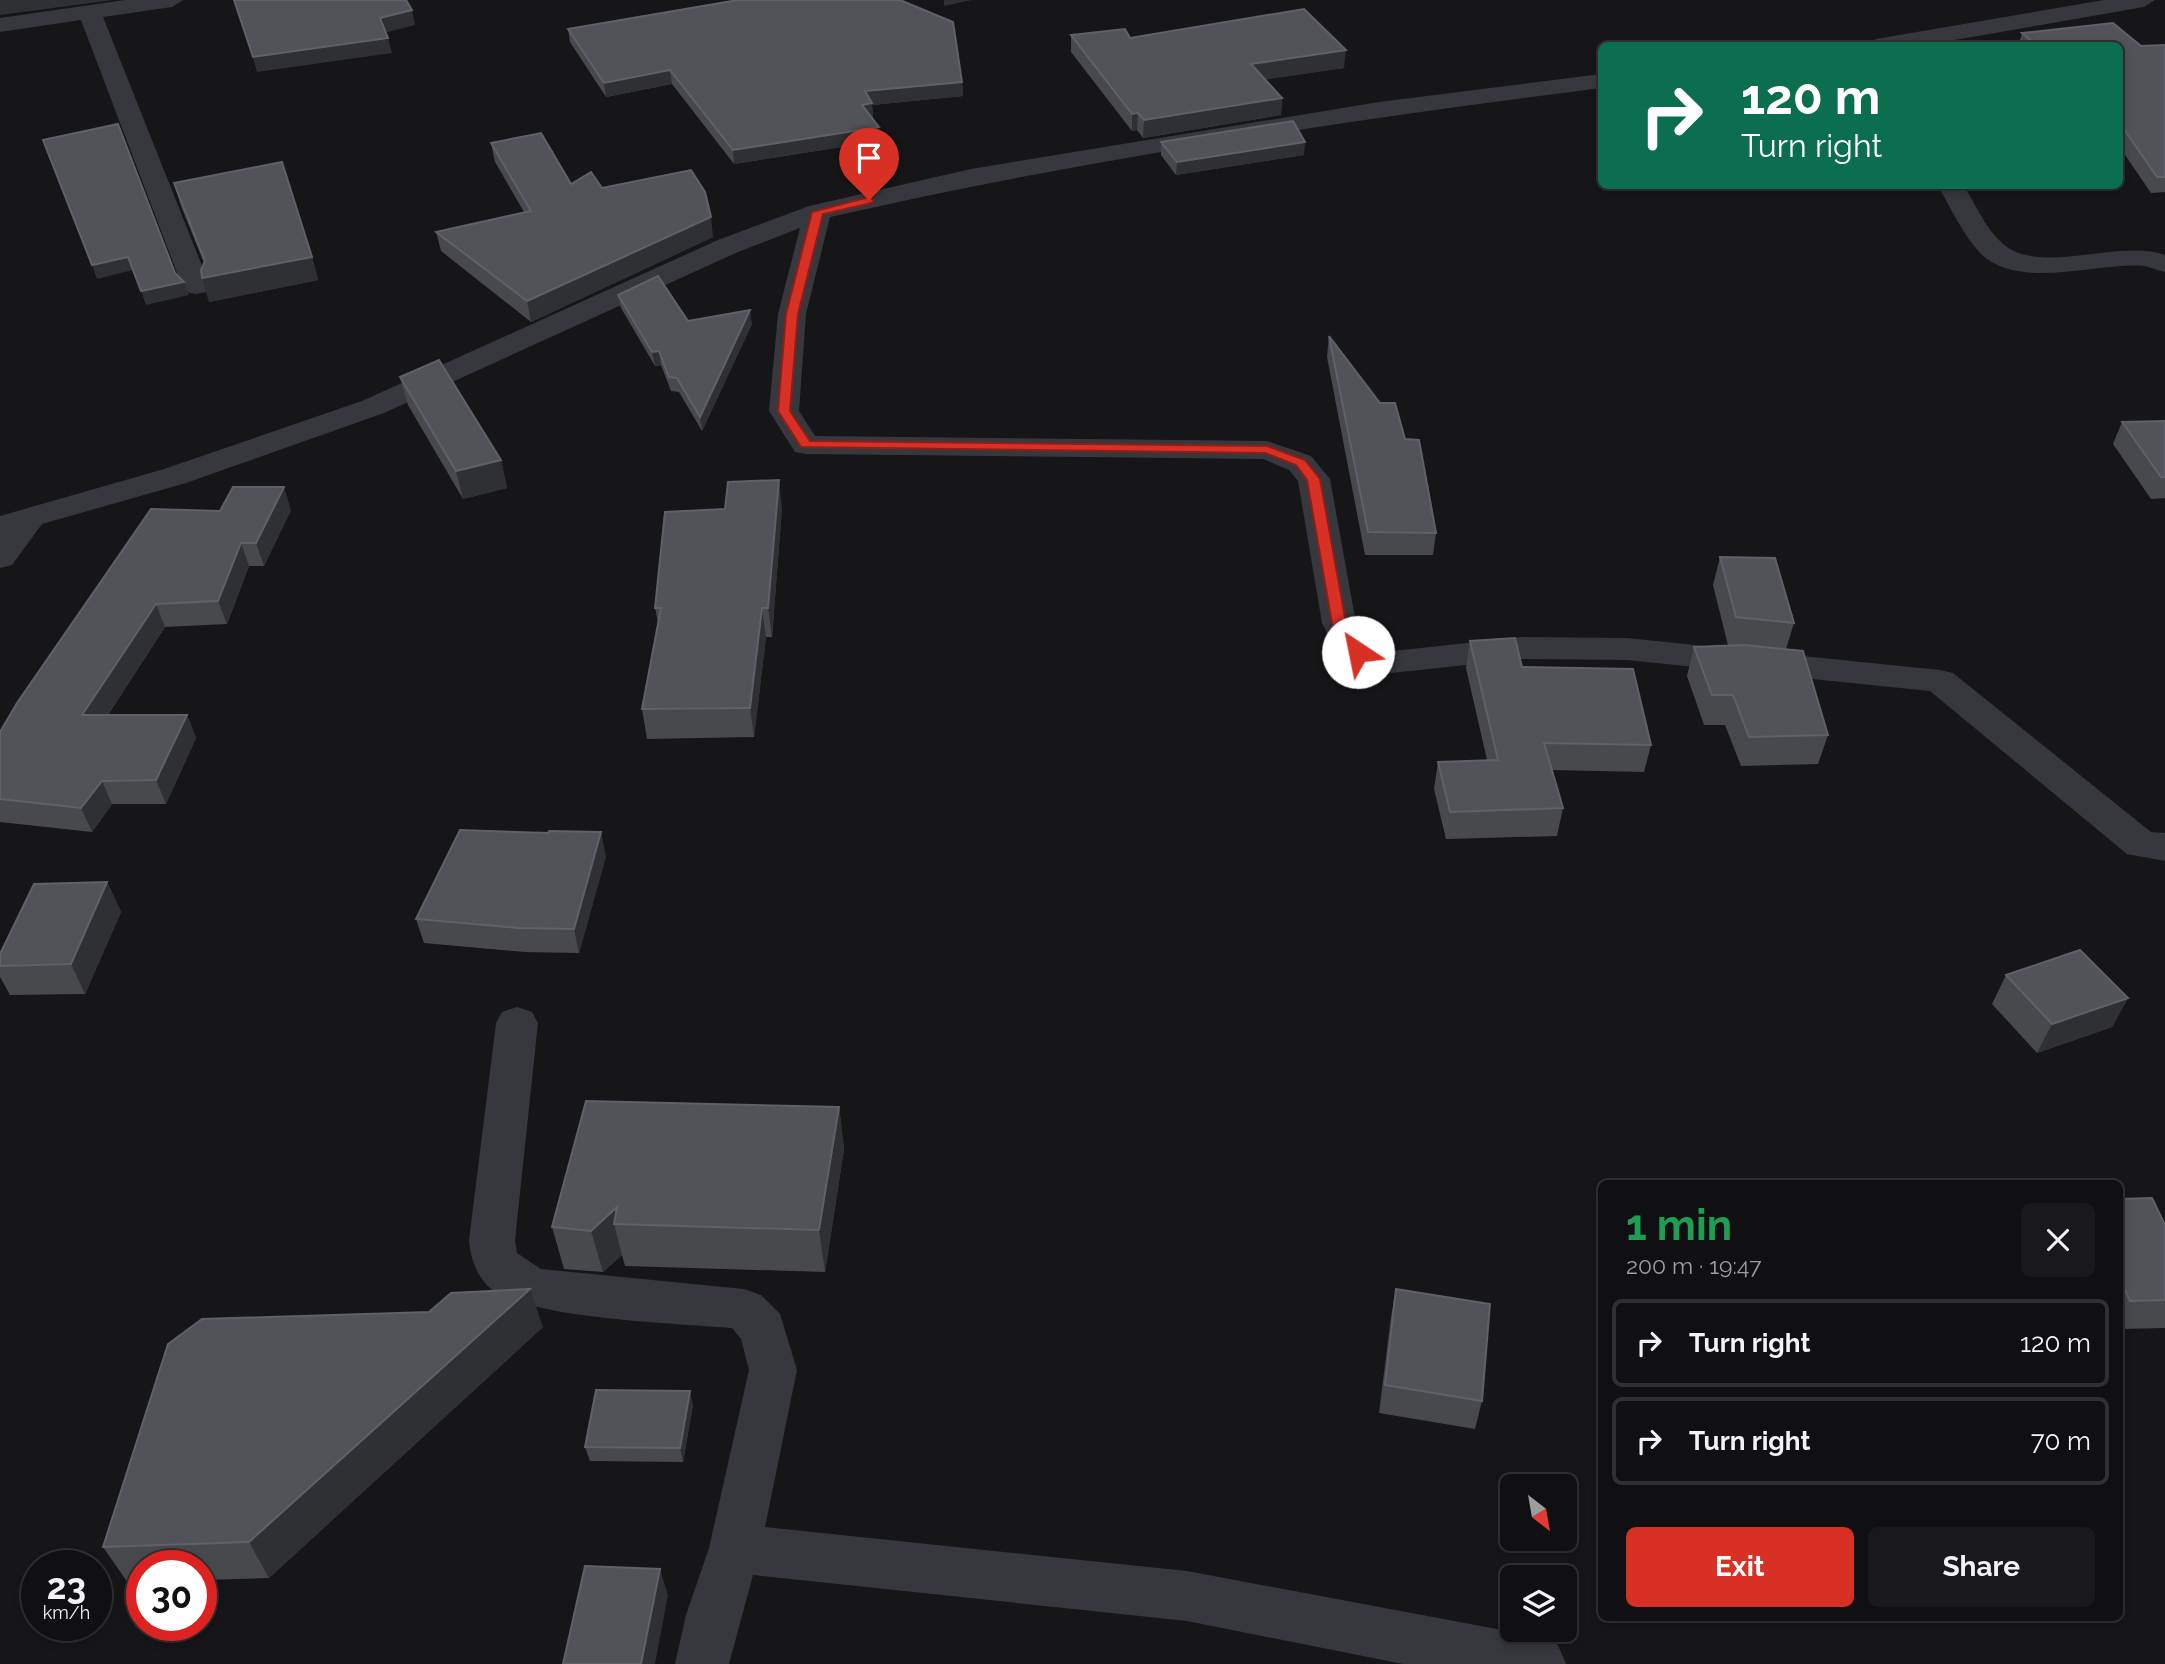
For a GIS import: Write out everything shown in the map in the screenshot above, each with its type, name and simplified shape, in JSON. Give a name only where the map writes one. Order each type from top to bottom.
[{"type":"street","points":[[0,24],[172,0]]},
{"type":"street","points":[[1899,42],[2144,0]]},
{"type":"street","points":[[89,11],[196,286]]},
{"type":"street","points":[[0,526],[175,476],[373,407],[728,246],[818,212],[1012,170],[1379,109],[1598,81]]},
{"type":"street","points":[[1953,189],[1992,248],[2019,262],[2149,258],[2165,264]]},
{"type":"street","points":[[818,212],[792,314],[784,411],[806,445],[1267,450],[1300,463],[1314,479],[1339,623],[1347,641],[1358,652],[1391,662],[1522,648],[1627,649],[1940,681],[2141,844],[2165,847]]},
{"type":"street","points":[[0,558],[31,517]]},
{"type":"street","points":[[517,1023],[492,1251],[510,1279],[541,1289],[744,1308],[763,1329],[774,1370],[734,1548],[713,1615],[702,1664]]},
{"type":"street","points":[[734,1548],[1187,1596],[1539,1664]]},
{"type":"building","points":[[234,0],[406,0],[412,10],[380,18],[388,38],[253,57]]},
{"type":"building","points":[[738,0],[900,0],[953,22],[962,82],[865,91],[872,103],[862,105],[879,127],[733,150],[670,70],[604,83],[568,29]]},
{"type":"building","points":[[1304,9],[1346,50],[1251,64],[1282,98],[1144,120],[1138,113],[1132,114],[1071,35],[1125,29],[1130,38]]},
{"type":"building","points":[[2113,23],[2141,46],[2165,45],[2165,177],[2157,177],[2123,128],[2123,42],[2033,42],[2022,33]]},
{"type":"building","points":[[1293,121],[1305,142],[1177,162],[1161,142]]},
{"type":"building","points":[[118,124],[175,273],[184,282],[141,291],[128,257],[92,265],[43,140]]},
{"type":"building","points":[[541,133],[571,184],[591,172],[602,188],[691,170],[705,192],[711,217],[527,301],[436,232],[531,211],[491,143]]},
{"type":"building","points":[[282,162],[312,257],[202,278],[201,270],[205,261],[174,183]]},
{"type":"building","points":[[658,276],[688,321],[750,310],[700,417],[677,378],[669,377],[659,351],[652,352],[618,295]]},
{"type":"building","points":[[1329,336],[1380,403],[1395,403],[1405,439],[1419,440],[1436,533],[1368,532]]},
{"type":"building","points":[[439,360],[501,460],[456,471],[400,377]]},
{"type":"building","points":[[2165,421],[2165,477],[2161,477],[2122,422]]},
{"type":"building","points":[[779,480],[768,608],[762,608],[750,708],[642,709],[661,608],[655,608],[665,512],[725,509],[728,482]]},
{"type":"building","points":[[233,487],[284,487],[256,543],[241,543],[218,601],[156,604],[82,715],[187,715],[156,780],[102,781],[81,808],[0,799],[0,732],[17,703],[151,509],[220,511]]},
{"type":"building","points":[[1720,557],[1775,558],[1794,623],[1736,617]]},
{"type":"building","points":[[1515,638],[1522,667],[1633,669],[1651,745],[1544,743],[1563,808],[1450,812],[1438,762],[1498,760],[1470,641]]},
{"type":"building","points":[[1744,645],[1803,651],[1828,735],[1749,737],[1733,695],[1712,695],[1694,647]]},
{"type":"building","points":[[460,830],[601,832],[574,929],[518,928],[416,919]]},
{"type":"building","points":[[107,882],[71,964],[0,966],[0,954],[34,884]]},
{"type":"building","points":[[2080,950],[2128,998],[2052,1024],[2006,975]]},
{"type":"building","points":[[586,1101],[839,1107],[819,1230],[614,1224],[617,1207],[591,1231],[552,1227]]},
{"type":"building","points":[[2152,1198],[2165,1225],[2165,1300],[2130,1301],[2123,1285],[2123,1199]]},
{"type":"building","points":[[530,1289],[249,1542],[103,1547],[168,1344],[202,1319],[429,1312],[451,1293]]},
{"type":"building","points":[[1396,1289],[1490,1304],[1482,1401],[1385,1385]]},
{"type":"building","points":[[596,1390],[690,1391],[680,1448],[585,1447]]},
{"type":"building","points":[[585,1566],[660,1569],[641,1664],[563,1664]]},
{"type":"route","points":[[869,200],[818,212],[792,314],[784,411],[806,445],[1267,450],[1300,463],[1314,479],[1339,623],[1347,641],[1358,652]]}]
